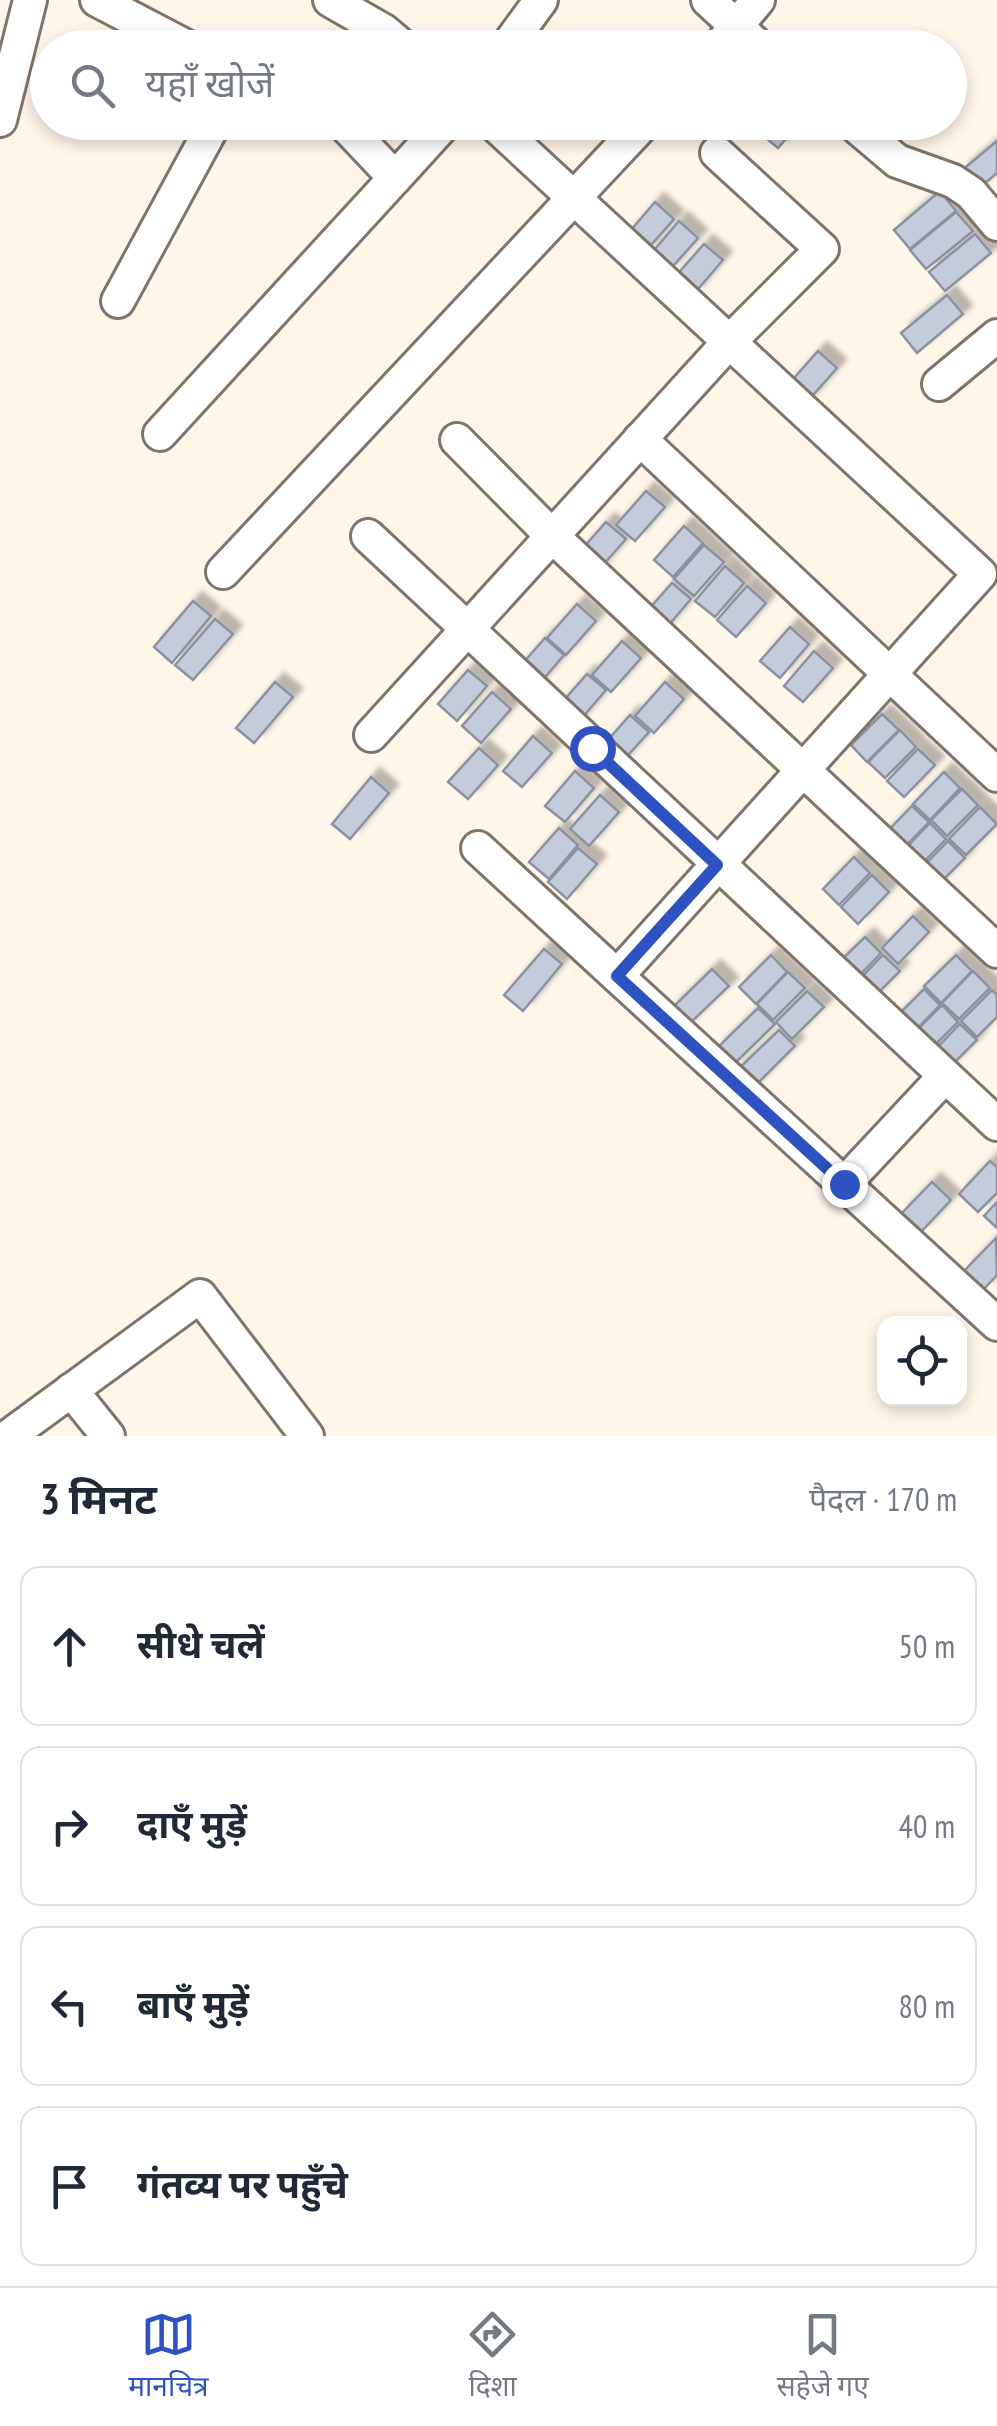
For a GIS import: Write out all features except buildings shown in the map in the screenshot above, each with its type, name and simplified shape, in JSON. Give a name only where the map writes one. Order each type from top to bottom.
[{"type":"street","points":[[0,120],[30,0]]},
{"type":"street","points":[[97,0],[155,30]]},
{"type":"street","points":[[330,0],[382,30]]},
{"type":"street","points":[[519,30],[541,0]]},
{"type":"street","points":[[708,0],[730,30]]},
{"type":"street","points":[[743,30],[758,0]]},
{"type":"street","points":[[118,301],[204,140]]},
{"type":"street","points":[[359,140],[395,178]]},
{"type":"street","points":[[160,434],[430,140]]},
{"type":"street","points":[[511,140],[980,574],[617,976]]},
{"type":"street","points":[[223,572],[628,140]]},
{"type":"street","points":[[872,140],[897,161],[954,181],[972,193],[997,224]]},
{"type":"street","points":[[372,735],[729,342],[822,249],[717,153]]},
{"type":"street","points":[[939,384],[997,336]]},
{"type":"street","points":[[640,439],[997,774]]},
{"type":"street","points":[[457,440],[552,536],[997,950]]},
{"type":"street","points":[[368,536],[997,1124]]},
{"type":"street","points":[[478,848],[997,1324]]},
{"type":"street","points":[[844,1184],[945,1076]]},
{"type":"street","points":[[9,1436],[200,1296],[307,1436]]},
{"type":"street","points":[[71,1390],[108,1436]]},
{"type":"route","points":[[592,748],[717,865],[617,976],[844,1184]]}]
